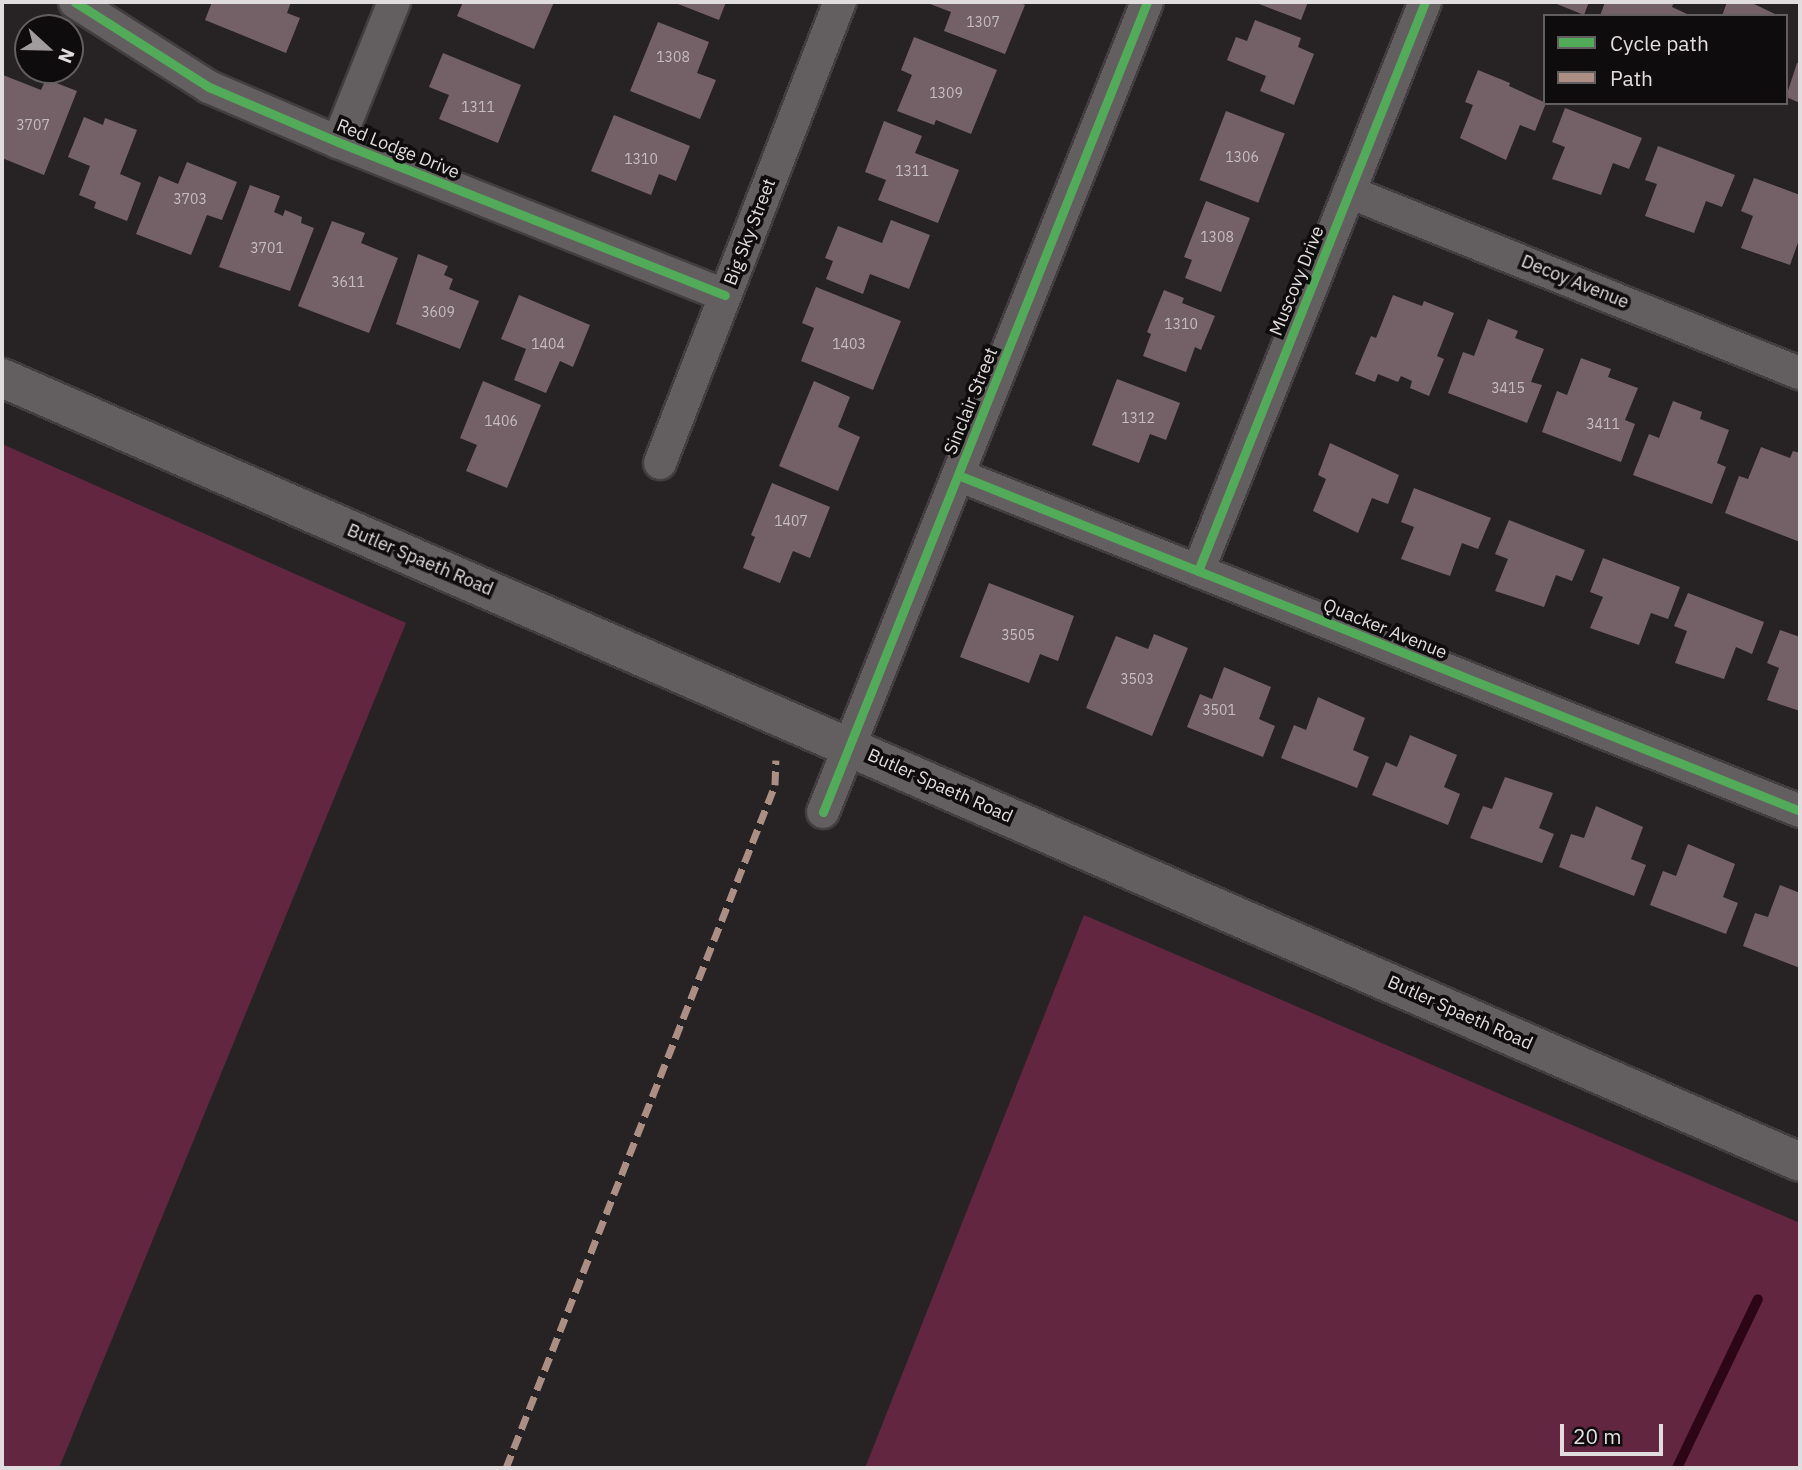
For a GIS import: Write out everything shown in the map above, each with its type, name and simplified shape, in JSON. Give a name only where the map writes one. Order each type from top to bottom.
[{"type":"main road","name":"Butler Spaeth Road","points":[[2,378],[1800,1163]]},
{"type":"street","name":"Red Lodge Drive","points":[[75,2],[209,87],[338,142],[725,295]]},
{"type":"street","points":[[338,142],[394,2]]},
{"type":"street","name":"Big Sky Street","points":[[660,463],[840,2]]},
{"type":"street","name":"Sinclair Street","points":[[823,812],[1147,2]]},
{"type":"street","name":"Muscovy Drive","points":[[1198,571],[1425,2]]},
{"type":"street","name":"Decoy Avenue","points":[[1349,192],[1800,373]]},
{"type":"street","name":"Quacker Avenue","points":[[958,475],[1800,811]]},
{"type":"shaded area","points":[[2,444],[406,623],[59,1468],[2,1468]]},
{"type":"shaded area","points":[[1084,915],[1800,1223],[1800,1468],[865,1468]]},
{"type":"building","points":[[212,2],[291,2],[287,13],[300,18],[286,53],[205,20]]},
{"type":"building","points":[[463,2],[554,2],[534,49],[457,16]]},
{"type":"building","points":[[673,2],[726,2],[719,20]]},
{"type":"building","points":[[925,2],[1018,2],[1025,5],[1005,54],[944,31],[951,12]]},
{"type":"building","points":[[1254,2],[1308,2],[1301,20]]},
{"type":"building","points":[[1552,2],[1589,2],[1584,14]]},
{"type":"building","points":[[1605,2],[1674,2],[1672,7],[1687,14],[1601,14]]},
{"type":"building","points":[[1727,2],[1750,2],[1775,14],[1723,14]]},
{"type":"building","points":[[1255,20],[1301,38],[1298,47],[1314,54],[1294,105],[1260,91],[1266,76],[1227,60],[1236,37],[1247,41]]},
{"type":"building","points":[[658,22],[709,42],[697,73],[716,80],[700,119],[630,91]]},
{"type":"building","points":[[914,37],[997,70],[971,134],[936,120],[934,125],[897,111],[912,75],[901,70]]},
{"type":"building","points":[[443,53],[521,85],[498,143],[439,119],[449,95],[429,87]]},
{"type":"building","points":[[1797,63],[1800,64],[1800,103],[1788,98]]},
{"type":"building","points":[[1478,70],[1510,83],[1509,86],[1545,105],[1535,131],[1520,125],[1506,160],[1460,138],[1473,105],[1465,102]]},
{"type":"building","points":[[3,75],[14,79],[14,84],[26,84],[41,90],[44,84],[59,84],[77,91],[44,175],[2,158]]},
{"type":"building","points":[[1565,108],[1642,138],[1629,169],[1613,163],[1601,195],[1552,179],[1565,147],[1552,142]]},
{"type":"building","points":[[1226,111],[1285,134],[1258,203],[1199,180]]},
{"type":"building","points":[[614,115],[690,146],[676,181],[659,174],[651,195],[591,171]]},
{"type":"building","points":[[84,117],[103,125],[105,118],[137,130],[120,174],[141,183],[127,221],[94,208],[96,202],[79,195],[90,166],[68,157]]},
{"type":"building","points":[[884,121],[922,136],[915,153],[959,170],[938,223],[878,200],[886,180],[865,172]]},
{"type":"building","points":[[1658,146],[1735,175],[1722,207],[1706,201],[1694,233],[1645,216],[1657,184],[1645,180]]},
{"type":"building","points":[[187,162],[237,182],[222,220],[207,215],[191,255],[136,234],[159,176],[178,184]]},
{"type":"building","points":[[1754,178],[1800,195],[1800,237],[1790,265],[1741,248],[1753,216],[1741,211]]},
{"type":"building","points":[[250,185],[280,196],[274,212],[283,216],[285,210],[302,217],[301,223],[314,228],[290,291],[219,267]]},
{"type":"building","points":[[1206,201],[1250,218],[1221,292],[1185,278],[1192,260],[1184,257]]},
{"type":"building","points":[[891,220],[930,235],[909,289],[870,274],[863,294],[826,279],[833,261],[825,258],[838,226],[882,243]]},
{"type":"building","points":[[332,221],[365,233],[361,243],[398,258],[369,333],[298,306]]},
{"type":"building","points":[[418,254],[448,266],[444,275],[453,279],[449,289],[479,301],[460,349],[396,324]]},
{"type":"building","points":[[816,287],[901,321],[873,390],[801,361],[814,328],[802,323]]},
{"type":"building","points":[[1164,290],[1184,298],[1182,303],[1215,316],[1201,350],[1195,347],[1186,372],[1143,356],[1151,334],[1147,332]]},
{"type":"building","points":[[519,295],[590,325],[573,367],[560,361],[546,393],[514,380],[526,349],[501,339]]},
{"type":"building","points":[[1393,295],[1422,306],[1424,301],[1454,313],[1437,356],[1444,359],[1429,396],[1410,388],[1412,381],[1401,376],[1398,382],[1378,374],[1375,382],[1355,374],[1371,336],[1376,338]]},
{"type":"building","points":[[1488,319],[1518,331],[1515,338],[1544,349],[1531,382],[1542,385],[1527,423],[1448,393],[1463,352],[1474,356]]},
{"type":"building","points":[[1581,358],[1611,369],[1608,377],[1638,388],[1625,420],[1635,424],[1621,462],[1542,432],[1557,391],[1567,395]]},
{"type":"building","points":[[1117,379],[1180,403],[1166,440],[1150,434],[1139,463],[1092,445]]},
{"type":"building","points":[[483,381],[541,405],[507,488],[466,471],[477,445],[460,438]]},
{"type":"building","points":[[814,381],[850,397],[838,427],[860,437],[838,491],[779,466]]},
{"type":"building","points":[[1673,401],[1702,412],[1700,419],[1729,430],[1717,463],[1726,467],[1712,504],[1633,475],[1649,434],[1659,438]]},
{"type":"building","points":[[1330,443],[1399,475],[1388,504],[1372,498],[1358,533],[1313,511],[1326,479],[1318,475]]},
{"type":"building","points":[[1761,447],[1790,458],[1793,451],[1800,453],[1800,542],[1725,513],[1739,476],[1748,479]]},
{"type":"building","points":[[772,483],[830,507],[810,558],[793,551],[780,583],[743,568],[755,537],[751,535]]},
{"type":"building","points":[[1414,488],[1491,518],[1478,549],[1462,543],[1450,576],[1401,559],[1414,527],[1401,522]]},
{"type":"building","points":[[1509,520],[1585,550],[1572,581],[1556,575],[1544,607],[1495,591],[1508,559],[1495,554]]},
{"type":"building","points":[[1603,558],[1680,587],[1668,619],[1651,613],[1639,645],[1590,628],[1603,597],[1590,592]]},
{"type":"building","points":[[989,583],[1074,616],[1058,661],[1040,654],[1029,683],[960,657]]},
{"type":"building","points":[[1688,593],[1764,622],[1752,654],[1736,647],[1724,679],[1675,663],[1687,631],[1674,626]]},
{"type":"building","points":[[1780,630],[1800,637],[1800,711],[1767,700],[1779,668],[1767,663]]},
{"type":"building","points":[[1154,634],[1188,648],[1152,736],[1086,708],[1116,636],[1148,649]]},
{"type":"building","points":[[1224,667],[1271,687],[1259,719],[1275,726],[1263,757],[1187,727],[1200,694],[1212,699]]},
{"type":"building","points":[[1318,697],[1365,718],[1353,750],[1369,757],[1357,788],[1281,758],[1294,725],[1306,730]]},
{"type":"building","points":[[1410,735],[1457,755],[1444,787],[1460,794],[1448,825],[1372,795],[1386,762],[1397,767]]},
{"type":"building","points":[[1505,777],[1553,793],[1539,828],[1554,834],[1542,863],[1470,838],[1483,806],[1492,809]]},
{"type":"building","points":[[1596,806],[1643,827],[1631,859],[1646,865],[1634,896],[1559,867],[1571,834],[1584,838]]},
{"type":"building","points":[[1688,844],[1735,864],[1723,897],[1738,903],[1726,934],[1650,905],[1663,871],[1676,876]]},
{"type":"building","points":[[1780,885],[1800,893],[1800,968],[1743,946],[1755,913],[1768,917]]},
{"type":"waterway","points":[[1677,1468],[1758,1299]]},
{"type":"marked path","points":[[506,1468],[775,785],[776,760]]},
{"type":"cycle path","points":[[75,2],[209,87],[338,142],[725,295]]},
{"type":"cycle path","points":[[823,812],[1147,2]]},
{"type":"cycle path","points":[[1198,571],[1425,2]]},
{"type":"cycle path","points":[[958,475],[1800,811]]}]
